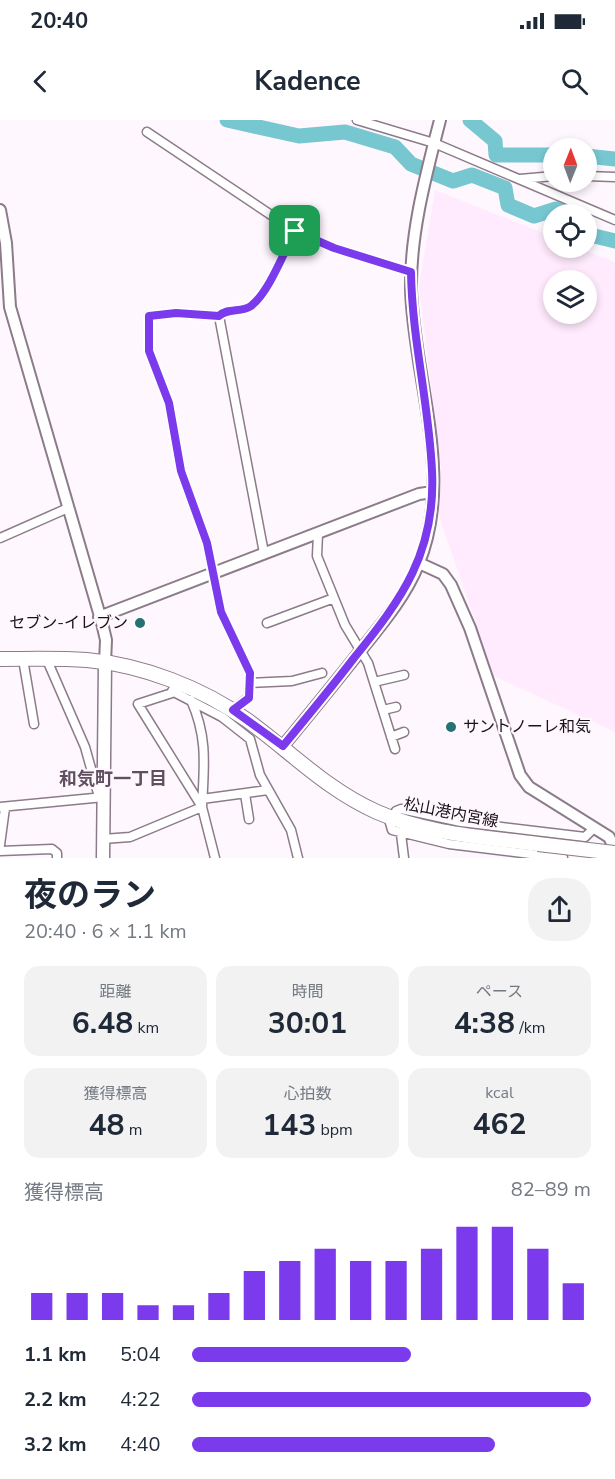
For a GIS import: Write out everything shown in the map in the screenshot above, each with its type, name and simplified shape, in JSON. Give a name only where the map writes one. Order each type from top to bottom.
[{"type":"main road","name":"松山港内宮線","points":[[0,659],[105,663],[174,687],[209,695],[283,746],[325,783],[391,818],[443,831],[615,853]]},
{"type":"main road","points":[[103,858],[105,663]]},
{"type":"street","points":[[357,120],[368,121],[520,179],[615,220]]},
{"type":"street","points":[[283,746],[398,602],[419,563],[430,521],[433,492],[431,454],[413,314],[411,272],[426,183],[440,120]]},
{"type":"street","points":[[147,132],[295,231],[334,248],[411,272]]},
{"type":"street","points":[[597,176],[615,177]]},
{"type":"street","points":[[520,179],[543,177]]},
{"type":"street","points":[[0,210],[6,243],[10,307],[99,616],[105,640],[105,663]]},
{"type":"street","points":[[233,710],[249,698],[250,683],[246,660],[221,612],[207,543],[181,471],[169,403],[149,351],[149,316],[176,313],[219,316],[224,311],[245,309],[264,292],[295,231]]},
{"type":"street","points":[[219,316],[264,553]]},
{"type":"street","points":[[99,616],[418,494],[433,492]]},
{"type":"street","points":[[0,538],[68,508]]},
{"type":"street","points":[[318,533],[317,556],[345,625],[361,650],[374,682],[395,749]]},
{"type":"street","points":[[419,563],[443,574],[451,585],[470,628],[520,775],[529,787],[609,837],[612,843],[612,858]]},
{"type":"street","points":[[267,623],[334,598]]},
{"type":"street","points":[[23,659],[34,724]]},
{"type":"street","points":[[0,845],[2,808],[102,797],[85,747],[47,660]]},
{"type":"street","points":[[250,683],[292,681],[322,673]]},
{"type":"street","points":[[374,682],[404,675]]},
{"type":"street","points":[[202,803],[138,704],[174,687],[191,700],[222,717],[250,739],[268,790],[291,831],[298,858]]},
{"type":"street","points":[[191,700],[200,719],[205,744],[202,803],[215,858]]},
{"type":"street","points":[[383,711],[396,707]]},
{"type":"street","points":[[391,737],[404,732]]},
{"type":"street","points":[[103,839],[130,837],[202,803],[268,790]]},
{"type":"street","points":[[245,794],[249,819]]},
{"type":"street","points":[[563,858],[449,844],[401,834],[392,830],[391,818],[401,809],[461,822],[585,837],[594,828]]},
{"type":"street","points":[[401,834],[404,858]]},
{"type":"street","points":[[0,851],[51,849],[57,853],[57,858]]},
{"type":"shaded area","points":[[435,190],[543,233],[543,258],[597,258],[597,255],[615,262],[615,732],[494,676],[439,516],[441,469],[419,287]]},
{"type":"waterway","points":[[227,120],[299,136],[345,132],[395,147],[411,164],[453,181],[472,175],[505,188],[508,205],[534,216],[543,213]]},
{"type":"waterway","points":[[470,120],[495,141],[496,155],[543,155]]},
{"type":"waterway","points":[[597,157],[615,159]]},
{"type":"waterway","points":[[597,237],[615,241]]},
{"type":"place","name":"セブン-イレブン","points":[[140,623]]},
{"type":"place","name":"サントノーレ和気","points":[[451,727]]},
{"type":"district","name":"和気町一丁目","points":[[113,779]]},
{"type":"route","points":[[295,231],[334,248],[411,272],[413,314],[431,454],[433,492],[430,521],[419,563],[398,602],[283,746],[233,710],[249,698],[250,673],[246,660],[221,612],[207,543],[181,471],[169,403],[149,351],[149,316],[176,313],[219,316],[224,311],[245,309],[252,305],[264,292],[295,231]]}]
